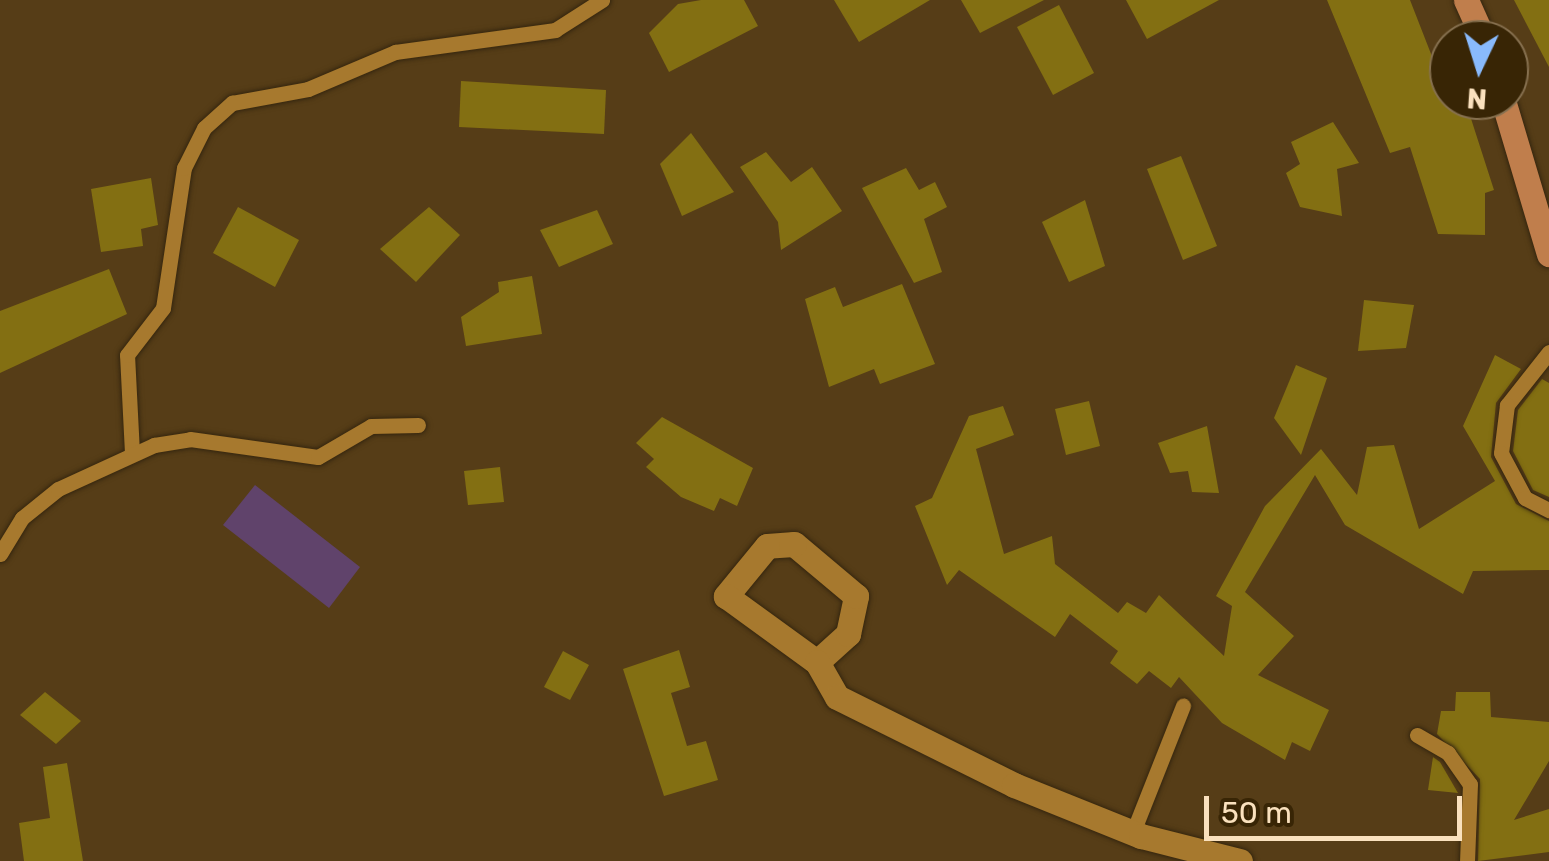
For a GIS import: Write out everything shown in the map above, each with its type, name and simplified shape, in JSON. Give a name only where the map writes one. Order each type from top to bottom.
[{"type":"main road","points":[[1510,120],[1549,254]]},
{"type":"street","points":[[817,662],[848,634],[856,596],[794,544],[767,546],[726,596],[817,662],[836,697],[1133,832],[1240,861]]},
{"type":"lane","points":[[132,453],[127,355],[163,308],[184,168],[204,128],[232,103],[308,89],[395,52],[555,30],[602,0]]},
{"type":"lane","points":[[1548,354],[1507,405],[1501,452],[1525,498],[1549,510]]},
{"type":"lane","points":[[0,554],[22,518],[58,490],[132,453],[190,439],[318,457],[371,426],[418,425]]},
{"type":"lane","points":[[1133,832],[1183,706]]},
{"type":"lane","points":[[1417,736],[1448,753],[1470,784],[1467,861]]},
{"type":"shaded area","points":[[255,485],[360,567],[329,608],[223,525]]},
{"type":"building","points":[[744,0],[758,26],[669,72],[649,33],[678,4]]},
{"type":"building","points":[[834,0],[930,0],[859,42]]},
{"type":"building","points":[[961,0],[1044,0],[980,33]]},
{"type":"building","points":[[1126,0],[1219,0],[1147,39]]},
{"type":"building","points":[[1327,0],[1410,0],[1429,49],[1429,120],[1471,120],[1494,190],[1485,193],[1485,235],[1438,234],[1410,147],[1390,153]]},
{"type":"building","points":[[1514,0],[1549,0],[1549,67],[1529,29],[1529,20],[1524,20]]},
{"type":"building","points":[[1059,5],[1094,73],[1053,95],[1017,27]]},
{"type":"building","points":[[461,81],[606,90],[604,134],[459,127]]},
{"type":"building","points":[[1333,122],[1359,163],[1337,169],[1342,216],[1300,207],[1286,173],[1300,164],[1291,142]]},
{"type":"building","points":[[691,133],[734,192],[682,216],[660,164]]},
{"type":"building","points":[[766,152],[791,182],[812,167],[842,211],[781,250],[778,222],[740,167]]},
{"type":"building","points":[[1181,156],[1217,246],[1183,260],[1147,169]]},
{"type":"building","points":[[906,168],[919,190],[935,182],[947,207],[924,219],[942,272],[914,283],[862,188]]},
{"type":"building","points":[[151,178],[158,225],[141,229],[143,246],[101,252],[91,189]]},
{"type":"building","points":[[1085,200],[1105,266],[1069,282],[1042,222]]},
{"type":"building","points":[[238,207],[299,240],[275,287],[213,253]]},
{"type":"building","points":[[429,207],[460,235],[416,282],[380,249]]},
{"type":"building","points":[[597,210],[613,244],[559,267],[540,230]]},
{"type":"building","points":[[109,269],[127,314],[0,373],[0,311]]},
{"type":"building","points":[[532,276],[542,334],[466,346],[461,317],[499,292],[498,282]]},
{"type":"building","points":[[902,284],[935,364],[880,384],[874,369],[829,387],[805,299],[835,287],[843,307]]},
{"type":"building","points":[[1364,300],[1414,305],[1406,348],[1358,351]]},
{"type":"building","points":[[1495,355],[1521,369],[1496,403],[1491,457],[1516,504],[1549,521],[1549,570],[1473,571],[1463,594],[1345,525],[1315,475],[1245,592],[1294,636],[1258,675],[1329,710],[1310,751],[1292,742],[1285,760],[1222,723],[1179,677],[1171,688],[1149,671],[1137,684],[1110,663],[1118,651],[1070,614],[1055,637],[959,570],[947,585],[915,506],[932,498],[969,416],[1003,406],[1014,435],[976,449],[1004,554],[1052,536],[1055,564],[1118,613],[1127,602],[1146,613],[1159,595],[1224,656],[1232,606],[1216,596],[1265,506],[1321,449],[1357,495],[1367,447],[1394,445],[1419,529],[1495,481],[1463,426]]},
{"type":"building","points":[[1296,365],[1327,378],[1301,455],[1274,418]]},
{"type":"building","points":[[1542,379],[1549,383],[1549,497],[1533,490],[1513,451],[1518,410]]},
{"type":"building","points":[[1089,401],[1100,446],[1066,455],[1055,409]]},
{"type":"building","points":[[662,417],[753,468],[737,506],[720,498],[714,511],[681,497],[646,467],[654,459],[636,443]]},
{"type":"building","points":[[1207,426],[1219,493],[1192,492],[1188,471],[1170,473],[1158,443]]},
{"type":"building","points":[[500,467],[504,502],[468,505],[464,471]]},
{"type":"building","points":[[679,650],[690,687],[671,693],[687,746],[706,741],[718,780],[664,796],[623,669]]},
{"type":"building","points":[[563,651],[589,665],[570,700],[544,687]]},
{"type":"building","points":[[45,692],[81,721],[56,744],[20,715]]},
{"type":"building","points":[[1456,692],[1490,692],[1491,717],[1549,722],[1549,761],[1514,820],[1549,809],[1549,852],[1478,861],[1480,779],[1437,734],[1441,711],[1455,711]]},
{"type":"building","points":[[1433,757],[1440,762],[1458,793],[1428,790]]},
{"type":"building","points":[[67,763],[83,861],[24,861],[19,823],[50,818],[43,767]]}]
